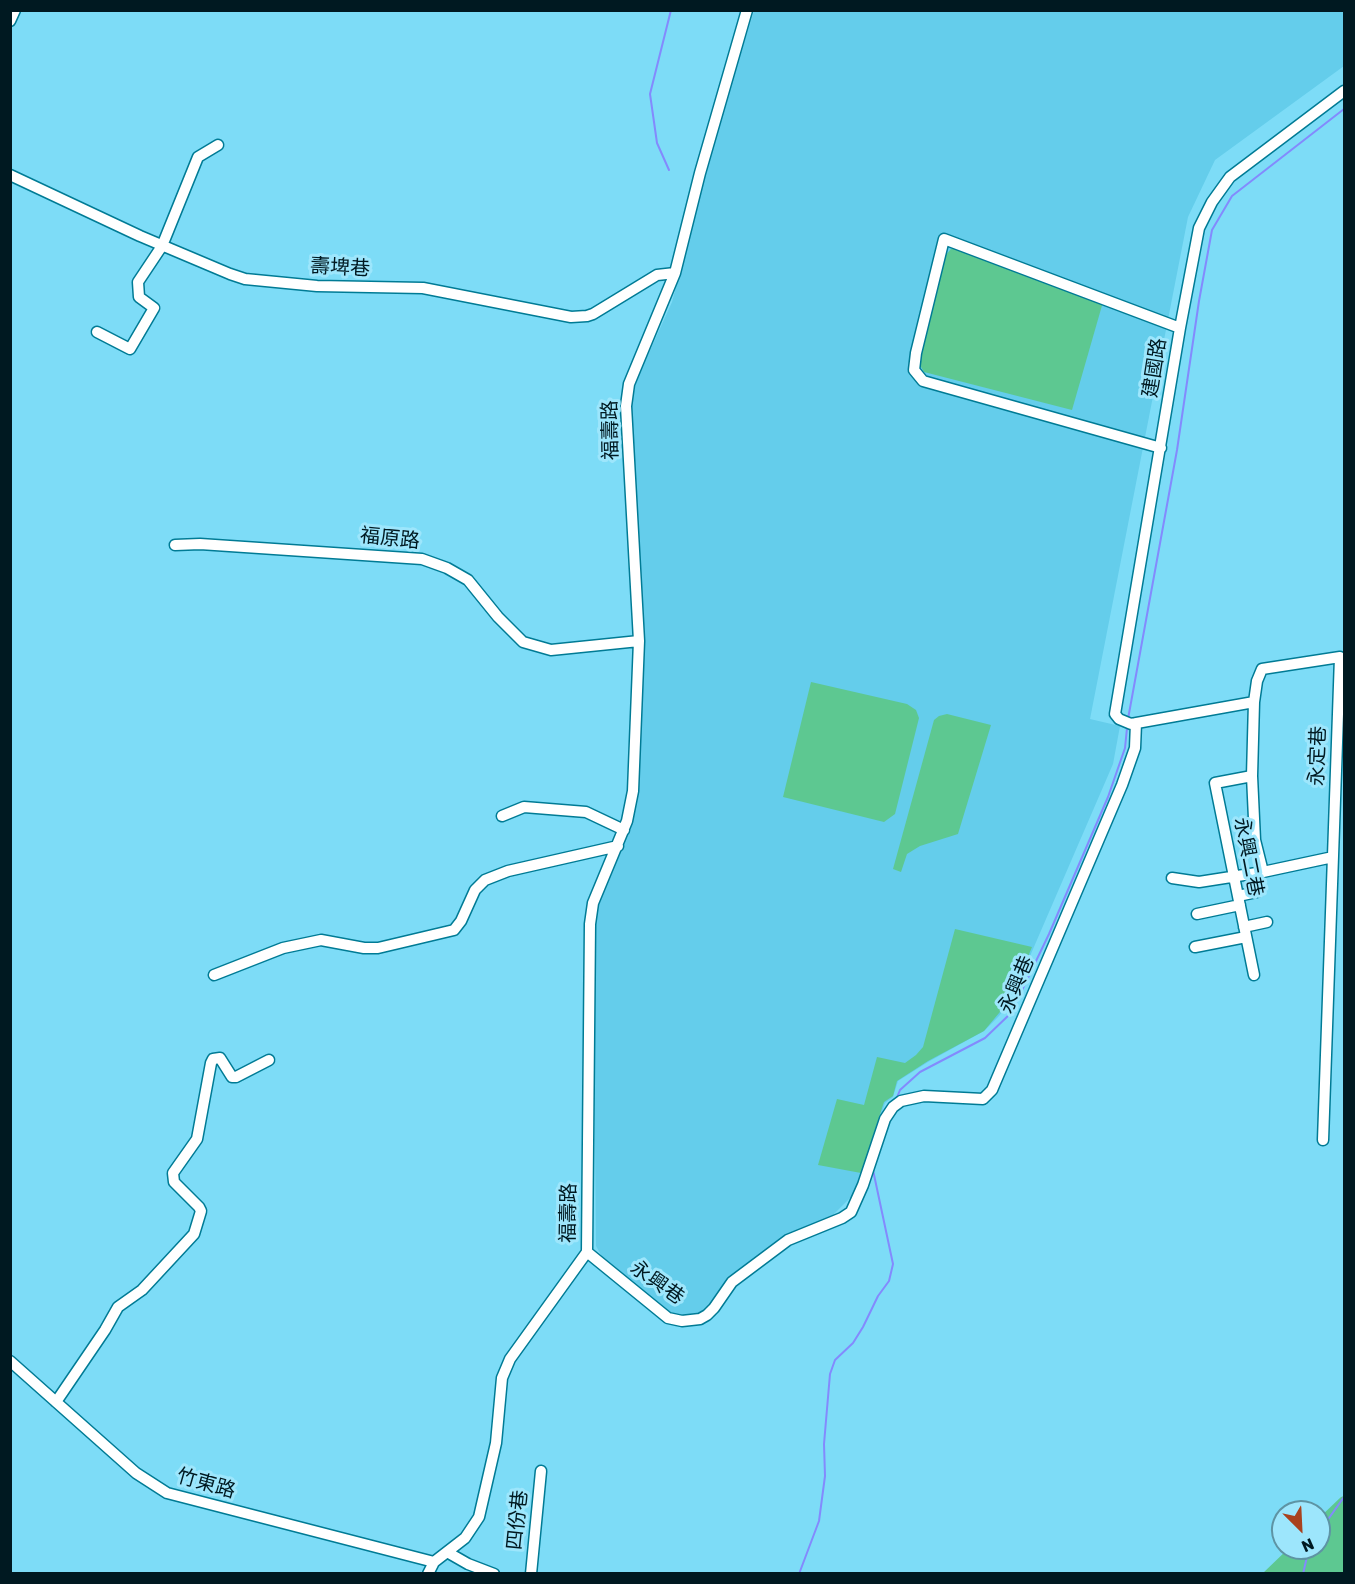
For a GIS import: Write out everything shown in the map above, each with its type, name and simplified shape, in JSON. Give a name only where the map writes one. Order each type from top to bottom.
[{"type":"street","points":[[10,21],[15,10]]},
{"type":"street","name":"福壽路","points":[[428,1574],[434,1562],[465,1538],[479,1517],[496,1443],[502,1378],[510,1359],[587,1252],[590,924],[593,903],[624,830],[633,791],[639,641],[626,406],[629,384],[675,273],[700,173],[747,10]]},
{"type":"street","name":"建國路","points":[[1130,723],[1115,714],[1199,228],[1212,202],[1230,177],[1344,91]]},
{"type":"street","points":[[97,332],[130,349],[154,308],[138,297],[138,282],[162,246],[198,157],[218,145]]},
{"type":"street","name":"壽埤巷","points":[[10,176],[162,246],[245,279],[317,286],[423,288],[571,317],[593,314],[657,275],[675,273]]},
{"type":"street","points":[[1161,448],[923,381],[914,370],[916,353],[944,239],[1180,328]]},
{"type":"street","name":"福原路","points":[[175,545],[200,544],[422,559],[447,568],[468,580],[498,617],[523,642],[551,650],[639,641]]},
{"type":"street","name":"永定巷","points":[[1254,702],[1257,681],[1262,669],[1340,657],[1339,806],[1333,857],[1323,1140]]},
{"type":"street","points":[[1130,723],[1254,702],[1252,776],[1255,840],[1263,872]]},
{"type":"street","name":"永興巷","points":[[587,1252],[668,1318],[682,1321],[700,1319],[707,1316],[714,1308],[732,1282],[788,1240],[842,1218],[851,1212],[863,1185],[885,1119],[893,1107],[901,1101],[924,1096],[983,1099],[992,1090],[997,1079],[1122,785],[1135,748],[1130,723]]},
{"type":"street","name":"永興二巷","points":[[1252,776],[1215,783],[1254,975]]},
{"type":"street","points":[[502,816],[524,807],[586,812],[624,830]]},
{"type":"street","points":[[214,975],[283,948],[321,940],[364,948],[378,948],[454,930],[476,890],[485,880],[508,872],[618,846]]},
{"type":"street","points":[[1172,878],[1199,882],[1263,872],[1333,857]]},
{"type":"street","points":[[1197,914],[1257,892]]},
{"type":"street","points":[[1195,947],[1245,932],[1267,922]]},
{"type":"street","points":[[56,1402],[118,1307],[142,1290],[194,1234],[201,1211],[174,1182],[172,1173],[197,1139],[213,1059],[220,1058],[232,1077],[269,1060]]},
{"type":"street","name":"竹東路","points":[[10,1361],[136,1473],[167,1493],[434,1562]]},
{"type":"street","name":"四份巷","points":[[531,1574],[541,1471]]},
{"type":"street","name":"四份巷","points":[[447,1552],[468,1564],[494,1574]]},
{"type":"shaded area","points":[[754,11],[1344,11],[1344,66],[1215,160],[1188,217],[1090,719],[1120,726],[1113,764],[1011,1000],[984,1031],[898,1081],[893,1097],[885,1103],[855,1193],[830,1218],[792,1234],[705,1312],[672,1318],[605,1262],[596,1246],[593,920],[628,831],[639,789],[643,632],[631,414],[633,395],[637,379],[672,302],[719,123]]},
{"type":"green space","points":[[951,249],[957,249],[1103,302],[1072,410],[924,372],[918,362],[943,258]]},
{"type":"green space","points":[[811,682],[907,704],[916,710],[919,718],[895,814],[884,822],[783,797]]},
{"type":"green space","points":[[947,714],[991,725],[958,834],[920,846],[907,854],[901,872],[893,869],[934,720]]},
{"type":"green space","points":[[955,929],[1032,947],[1010,1000],[984,1031],[928,1061],[897,1081],[893,1096],[884,1102],[861,1173],[818,1165],[837,1099],[864,1105],[877,1057],[905,1063],[923,1047]]},
{"type":"green space","points":[[1344,1496],[1344,1573],[1263,1573],[1277,1560],[1331,1560],[1331,1507]]},
{"type":"waterway","points":[[669,170],[657,143],[650,94],[671,10]]},
{"type":"waterway","points":[[1128,719],[1177,450],[1212,230],[1232,196],[1344,109]]},
{"type":"waterway","points":[[896,1100],[900,1090],[920,1072],[985,1038],[1011,1013],[1049,934],[1108,797],[1125,748],[1127,728]]},
{"type":"waterway","points":[[799,1574],[819,1521],[825,1476],[824,1444],[830,1374],[835,1360],[853,1343],[863,1327],[878,1296],[889,1281],[893,1264],[873,1170]]},
{"type":"waterway","points":[[1331,1515],[1344,1497]]},
{"type":"waterway","points":[[1303,1574],[1306,1560]]}]
